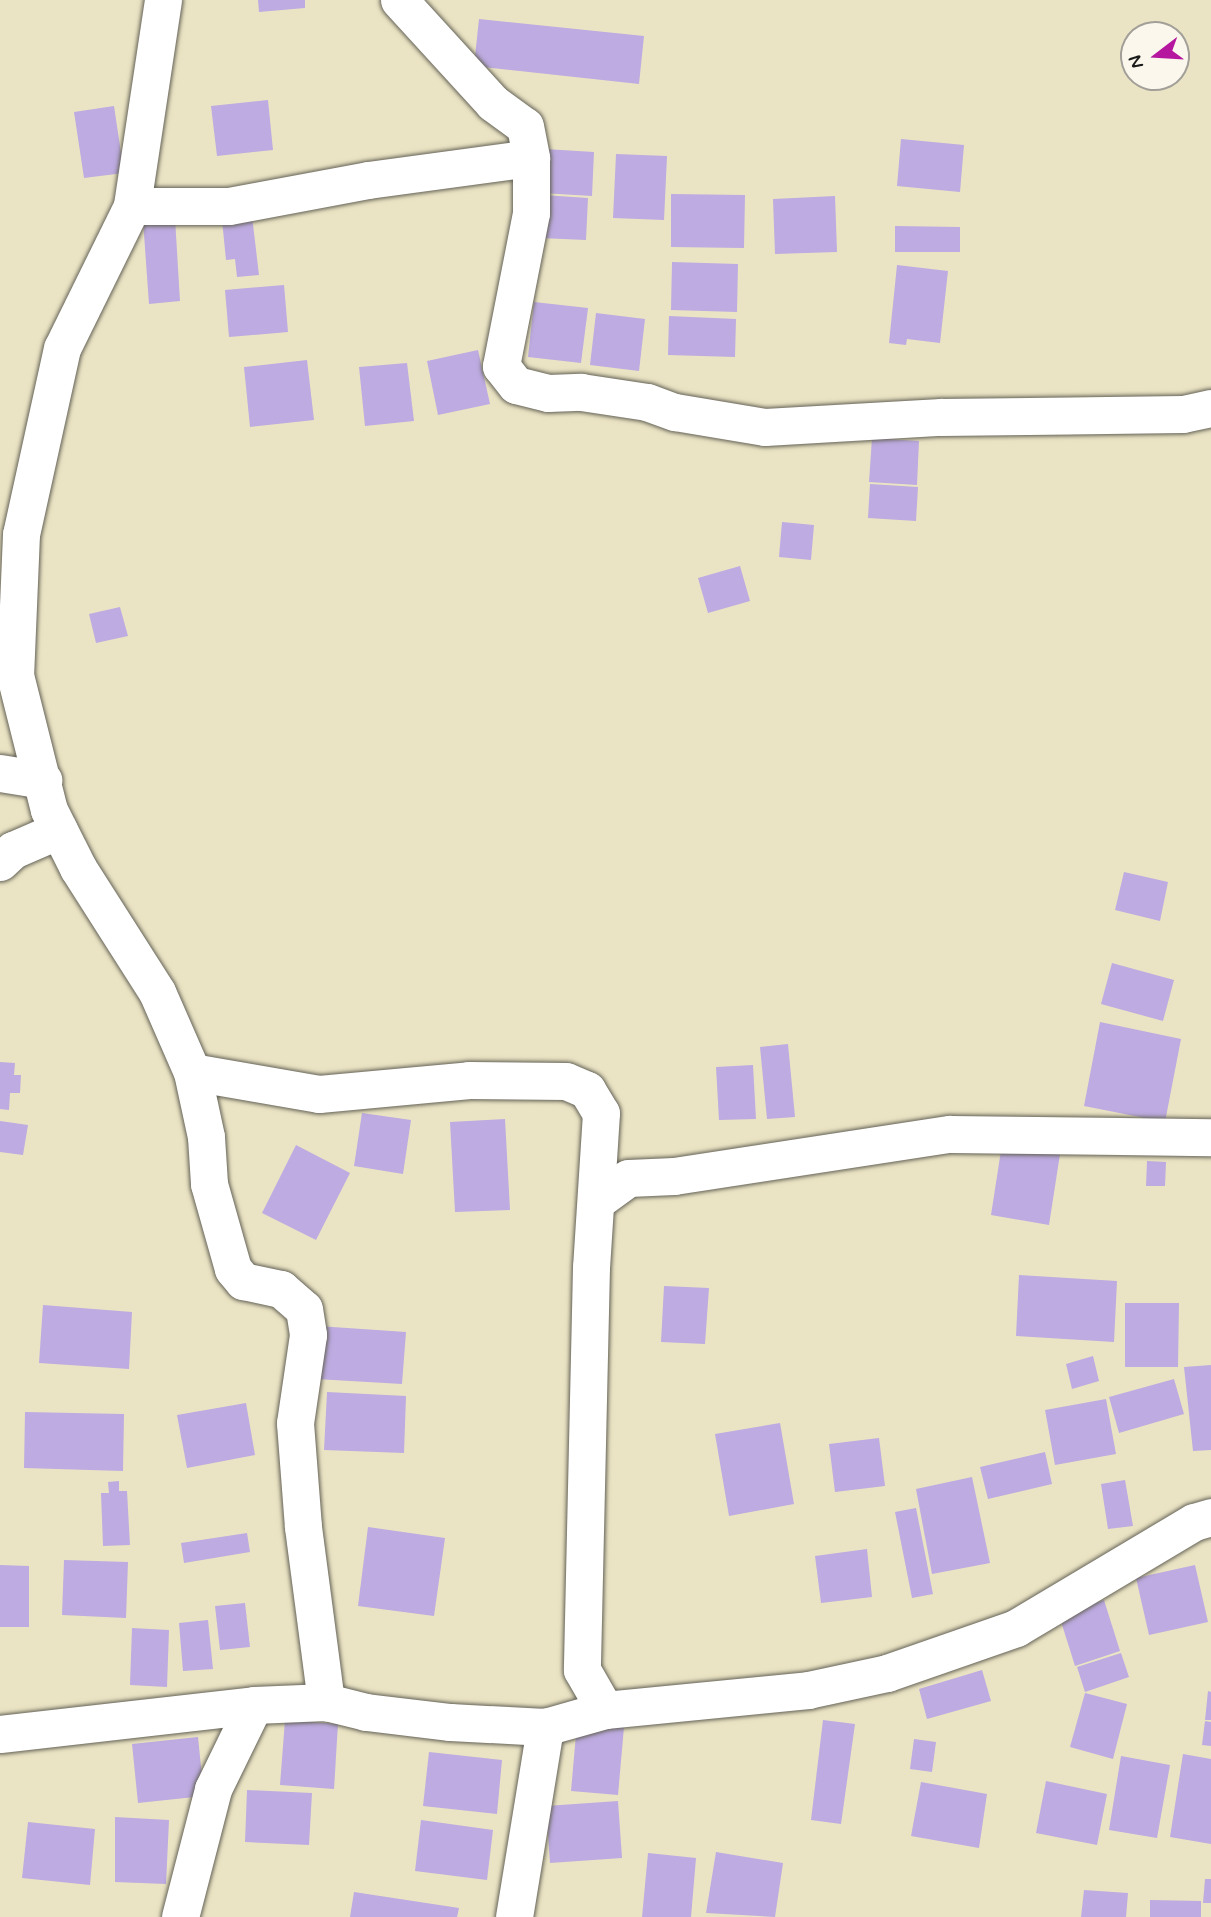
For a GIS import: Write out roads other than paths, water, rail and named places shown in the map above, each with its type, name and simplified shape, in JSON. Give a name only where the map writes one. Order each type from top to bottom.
[{"type":"street","points":[[163,0],[132,206],[62,348],[10,550],[15,675],[59,830],[116,932],[157,992],[192,1072],[206,1138],[209,1184],[233,1269],[243,1281],[281,1289],[304,1309],[307,1335],[295,1423],[303,1527],[326,1702]]},
{"type":"street","points":[[399,0],[493,103],[524,126],[531,158],[531,213],[501,366],[516,385],[548,393],[581,392],[647,402],[675,412],[765,427],[941,417],[1183,414],[1211,408]]},
{"type":"street","points":[[132,206],[229,206],[368,180],[531,158]]},
{"type":"street","points":[[0,773],[43,780]]},
{"type":"street","points":[[0,862],[13,850],[59,830]]},
{"type":"street","points":[[192,1072],[319,1094],[469,1080],[566,1082],[587,1090],[601,1113],[598,1200],[591,1267],[582,1670],[606,1710]]},
{"type":"street","points":[[598,1200],[628,1178],[674,1177],[950,1134],[1211,1137]]},
{"type":"street","points":[[600,1152],[628,1178]]},
{"type":"street","points":[[0,1734],[254,1705],[326,1702],[366,1712],[450,1722],[545,1727],[606,1710],[808,1690],[972,1647],[1016,1628],[1194,1522],[1211,1517]]},
{"type":"street","points":[[180,1917],[212,1789],[254,1705]]},
{"type":"street","points":[[514,1917],[545,1727]]}]
